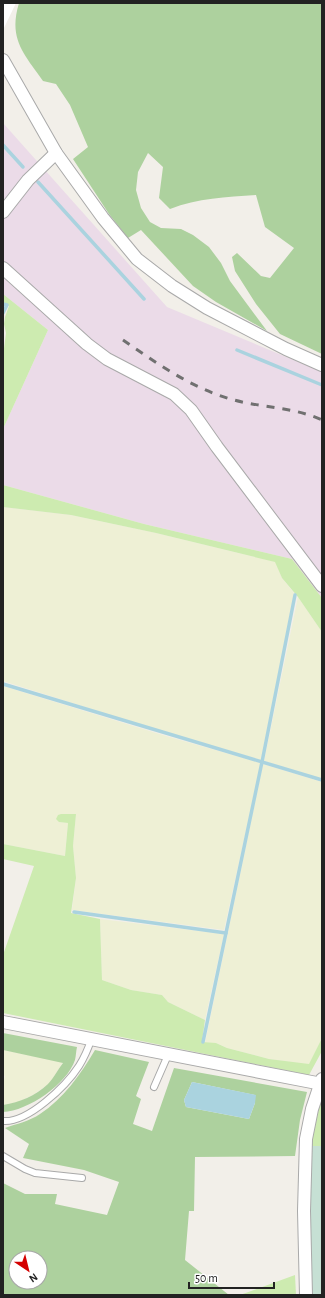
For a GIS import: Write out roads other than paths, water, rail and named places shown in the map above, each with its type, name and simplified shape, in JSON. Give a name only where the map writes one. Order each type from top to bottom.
[{"type":"street","points":[[3,60],[56,153],[103,218],[137,259],[154,273],[207,308],[286,349],[322,365]]},
{"type":"street","points":[[3,212],[28,180],[56,153]]},
{"type":"street","points":[[3,268],[87,344],[107,359],[174,394],[191,410],[216,447],[322,586]]},
{"type":"street","points":[[3,1022],[168,1055],[321,1082],[312,1109],[306,1139],[304,1211],[306,1295]]},
{"type":"lane","points":[[3,1121],[10,1122],[25,1116],[40,1106],[63,1086],[80,1065],[91,1040]]},
{"type":"lane","points":[[154,1088],[168,1055]]},
{"type":"lane","points":[[3,1156],[25,1169],[35,1172],[82,1178]]},
{"type":"water","points":[[192,1082],[256,1095],[255,1103],[249,1119],[186,1107],[184,1100]]},
{"type":"waterway","points":[[3,145],[23,167]]},
{"type":"waterway","points":[[38,182],[144,299]]},
{"type":"waterway","points":[[3,304],[7,305],[3,313]]},
{"type":"waterway","points":[[237,350],[322,385]]},
{"type":"waterway","points":[[203,1042],[262,762],[295,595]]},
{"type":"waterway","points":[[3,684],[322,780]]},
{"type":"waterway","points":[[74,912],[226,933]]},
{"type":"railway","points":[[123,340],[179,377],[209,392],[242,402],[302,413],[322,420]]}]
